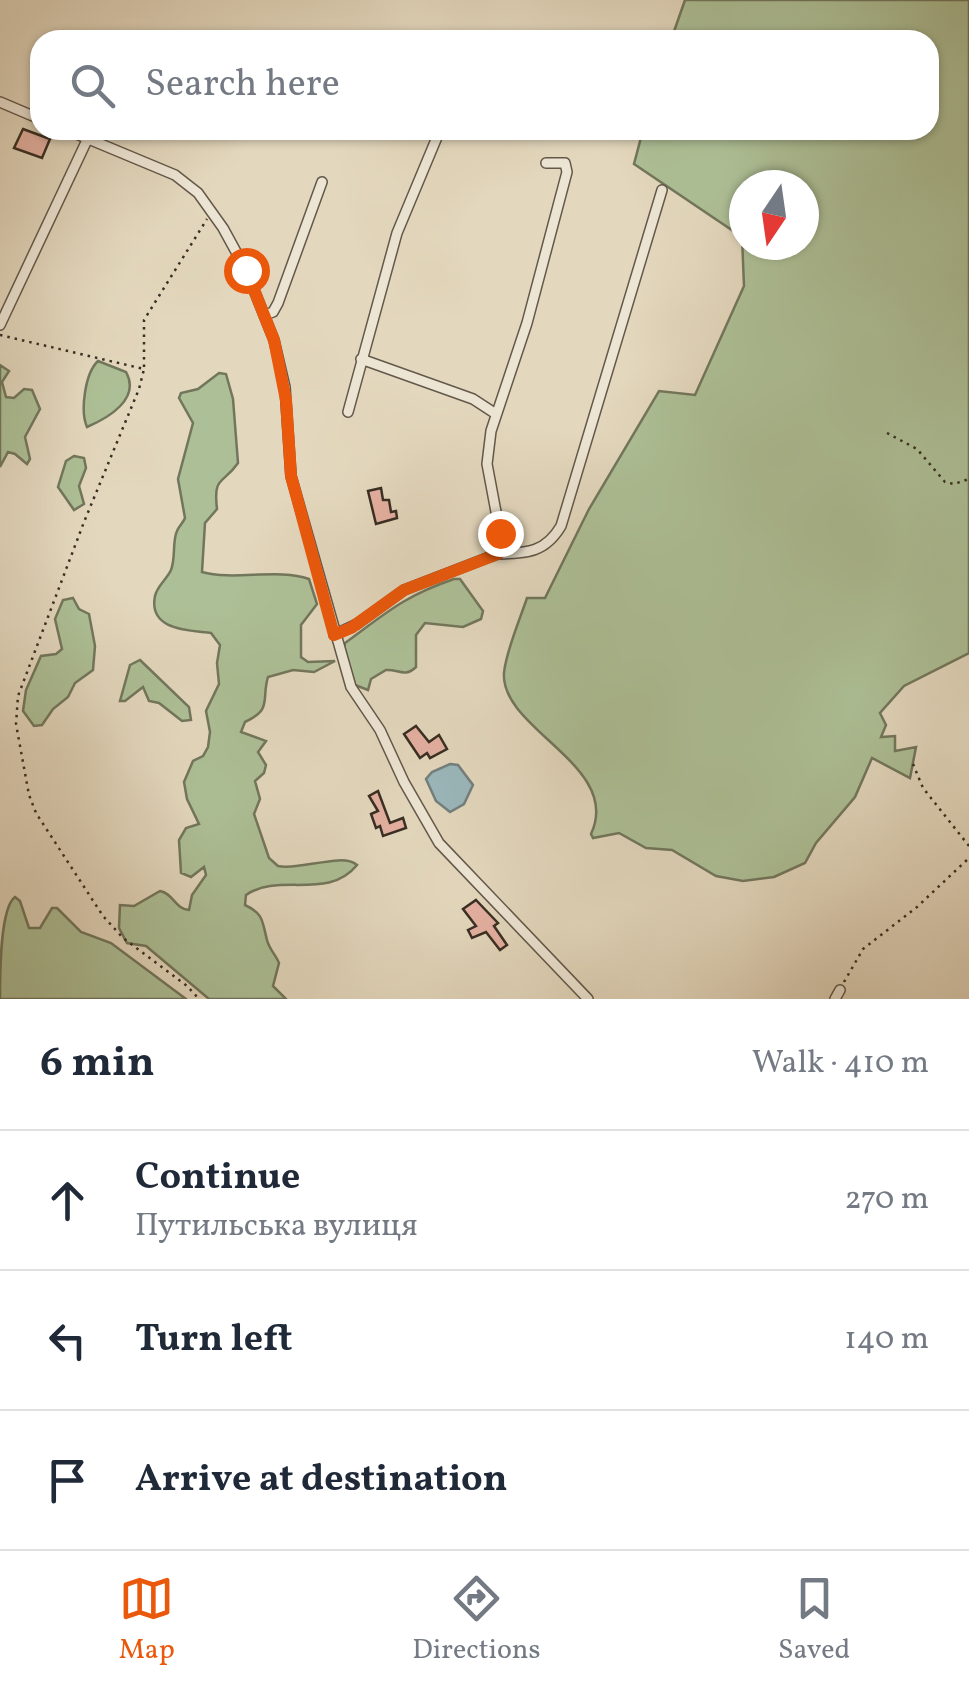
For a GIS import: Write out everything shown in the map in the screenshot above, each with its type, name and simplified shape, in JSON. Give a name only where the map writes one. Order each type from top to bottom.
[{"type":"street","points":[[0,102],[30,115]]},
{"type":"street","points":[[0,325],[87,140]]},
{"type":"street","points":[[93,140],[168,171],[198,193],[213,212],[246,270],[265,315],[284,387],[291,476],[351,687],[380,730],[435,837],[588,999]]},
{"type":"street","points":[[348,412],[396,233],[436,140]]},
{"type":"street","points":[[498,554],[500,533],[487,459],[496,414],[527,322],[566,178],[565,163],[546,162]]},
{"type":"street","points":[[265,315],[275,309],[322,182]]},
{"type":"street","points":[[334,635],[351,628],[404,590],[498,554],[541,549],[552,539],[565,517],[662,190]]},
{"type":"street","points":[[361,360],[473,399],[496,414]]},
{"type":"path","points":[[199,999],[123,938],[85,892],[32,805],[16,724],[18,696],[139,389],[144,369],[143,328],[148,312],[213,212]]},
{"type":"path","points":[[0,335],[144,369]]},
{"type":"path","points":[[887,433],[916,449],[945,482],[954,484],[969,479]]},
{"type":"path","points":[[914,764],[923,788],[969,846]]},
{"type":"path","points":[[838,994],[858,953],[917,908],[969,858]]},
{"type":"green space","points":[[685,0],[969,0],[969,653],[904,686],[880,713],[886,725],[881,737],[895,736],[895,751],[916,747],[910,778],[872,758],[855,797],[816,843],[805,863],[774,877],[743,881],[716,876],[672,850],[646,848],[619,833],[593,838],[596,810],[590,788],[576,768],[520,712],[508,693],[504,673],[527,598],[545,598],[589,509],[659,391],[695,395],[744,286],[743,260],[819,260],[819,170],[729,170],[729,228],[634,164],[640,140],[939,140],[939,30],[674,30]]},
{"type":"green space","points":[[98,361],[126,372],[129,391],[113,413],[87,427],[85,392]]},
{"type":"green space","points":[[0,365],[9,371],[2,382],[6,397],[14,398],[24,389],[32,390],[40,409],[25,437],[30,459],[27,464],[8,452],[0,467]]},
{"type":"green space","points":[[219,373],[226,374],[233,399],[238,463],[218,485],[217,509],[205,523],[202,572],[309,579],[317,604],[301,625],[301,657],[308,662],[335,661],[314,672],[293,670],[268,677],[263,708],[245,722],[241,732],[266,741],[258,752],[266,765],[255,781],[260,799],[254,814],[269,858],[278,866],[341,860],[357,865],[332,882],[273,886],[246,895],[245,905],[261,919],[279,963],[273,986],[286,999],[209,999],[146,946],[127,943],[119,928],[120,905],[134,906],[160,891],[189,910],[192,895],[206,875],[204,867],[191,877],[181,873],[179,840],[186,828],[199,824],[184,782],[193,761],[203,756],[208,747],[206,711],[219,684],[220,645],[211,633],[164,622],[155,608],[156,592],[171,570],[176,535],[185,518],[178,479],[193,423],[179,398],[181,393],[198,389]]},
{"type":"green space","points":[[74,456],[84,458],[86,468],[79,486],[84,504],[74,510],[58,487],[66,461]]},
{"type":"green space","points":[[460,579],[483,611],[481,619],[463,627],[425,623],[416,635],[416,667],[405,673],[386,670],[371,679],[368,690],[355,685],[345,643],[408,599]]},
{"type":"green space","points":[[73,598],[79,609],[89,614],[95,646],[93,670],[75,683],[68,697],[42,725],[34,726],[23,711],[26,690],[41,656],[62,649],[55,619],[63,600]]},
{"type":"green space","points":[[140,660],[189,707],[191,720],[182,721],[159,703],[149,701],[143,687],[120,701],[130,665]]},
{"type":"green space","points":[[15,897],[29,928],[40,928],[52,908],[57,908],[81,932],[111,943],[186,999],[0,999],[4,927]]},
{"type":"water","points":[[450,764],[458,765],[473,785],[464,804],[450,812],[436,801],[426,779]]},
{"type":"building","points":[[23,129],[30,132],[30,140],[50,140],[42,158],[14,148]]},
{"type":"building","points":[[381,488],[383,500],[389,500],[391,512],[396,511],[397,518],[376,524],[368,491]]},
{"type":"building","points":[[416,726],[429,742],[439,735],[447,749],[430,758],[427,753],[420,758],[404,734]]},
{"type":"building","points":[[378,791],[390,823],[403,818],[406,828],[383,836],[380,826],[376,828],[371,814],[378,811],[369,796]]},
{"type":"building","points":[[476,900],[498,923],[494,926],[507,945],[500,950],[486,932],[472,938],[468,930],[476,926],[463,909]]},
{"type":"route","points":[[246,270],[274,340],[286,400],[291,476],[334,635],[351,628],[404,590],[498,554],[500,533]]}]
